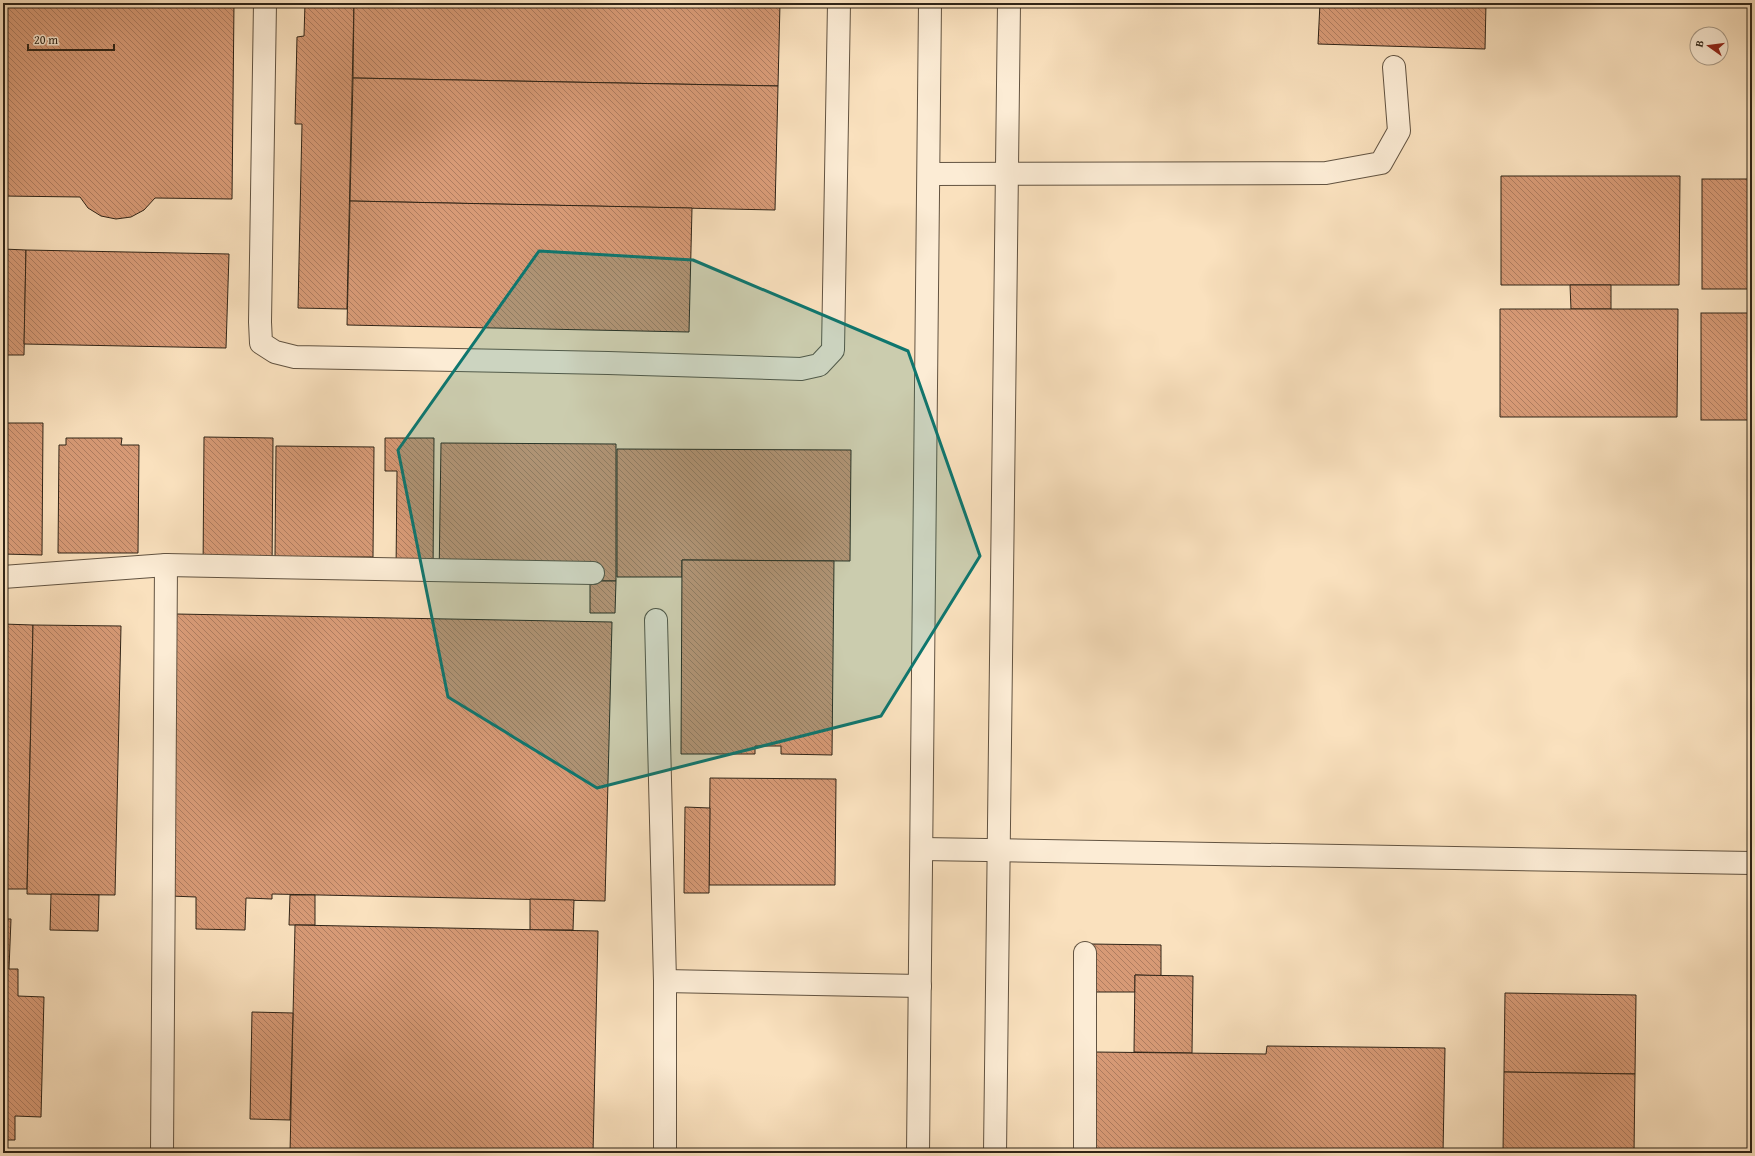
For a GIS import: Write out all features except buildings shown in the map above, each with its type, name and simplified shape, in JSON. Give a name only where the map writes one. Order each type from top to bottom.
[{"type":"street","points":[[265,3],[260,322],[261,343],[274,352],[295,358],[608,363],[801,369],[819,365],[833,350],[839,3]]},
{"type":"street","points":[[918,1153],[930,3]]},
{"type":"street","points":[[995,1153],[1009,3]]},
{"type":"street","points":[[929,174],[1326,173],[1381,163],[1399,131],[1394,67]]},
{"type":"street","points":[[162,1153],[166,565]]},
{"type":"street","points":[[3,577],[166,565],[593,573]]},
{"type":"street","points":[[656,620],[665,981],[665,1153]]},
{"type":"street","points":[[922,849],[1752,863]]},
{"type":"street","points":[[1085,1153],[1086,953]]},
{"type":"street","points":[[665,981],[920,986]]},
{"type":"highlighted area","points":[[539,251],[693,260],[908,351],[980,556],[881,716],[597,788],[448,697],[398,450]]}]
